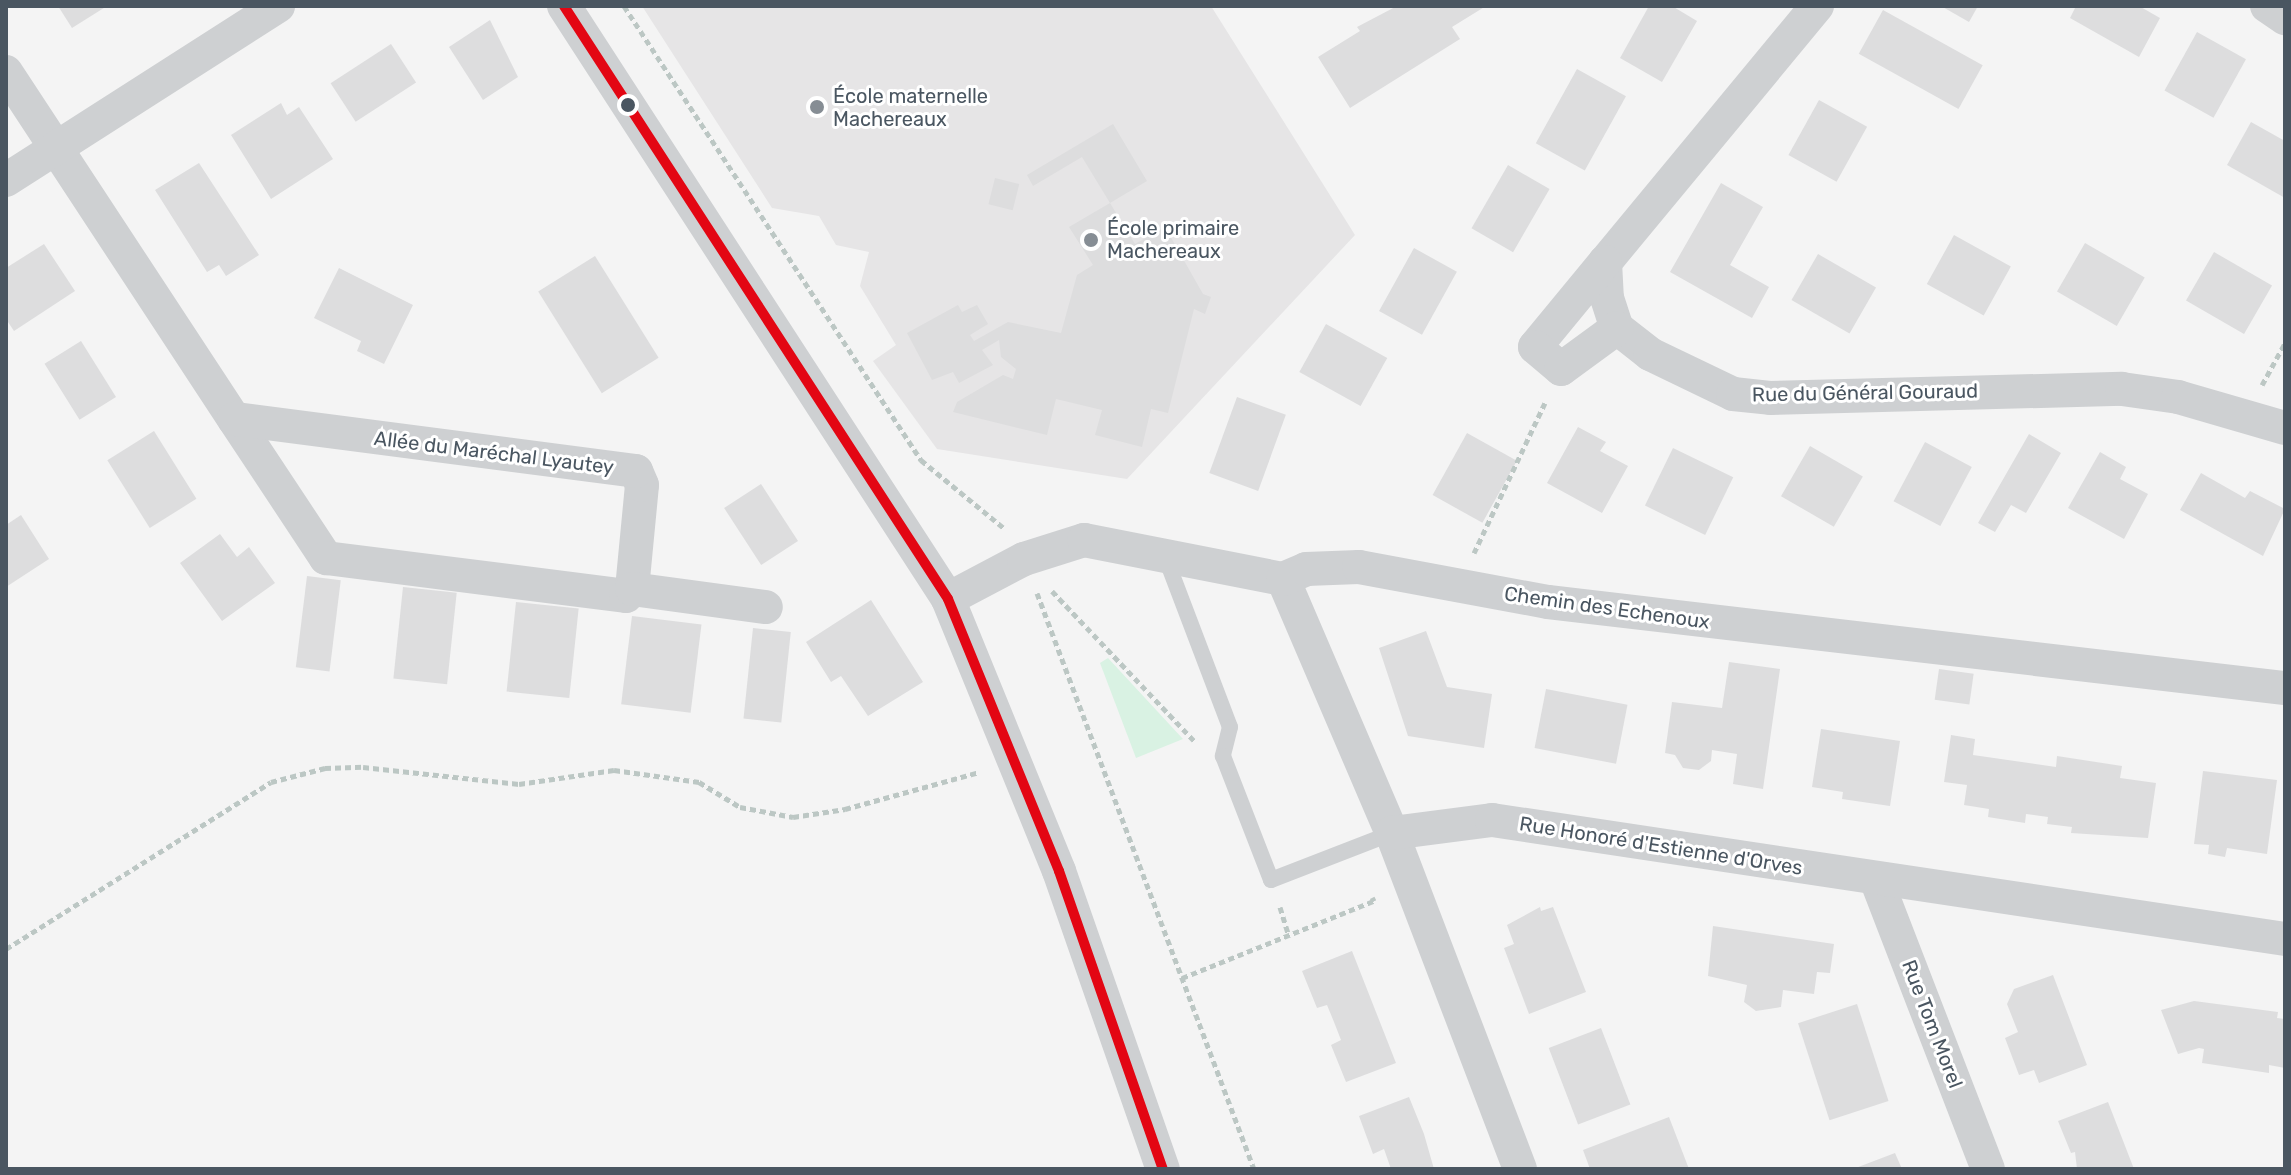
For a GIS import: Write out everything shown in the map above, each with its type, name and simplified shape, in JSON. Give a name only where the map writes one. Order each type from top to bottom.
[{"type":"street","points":[[6,180],[278,6]]},
{"type":"street","points":[[564,6],[948,599],[1059,871],[1163,1169]]},
{"type":"street","points":[[1605,262],[1607,298],[1617,328],[1561,369],[1535,347],[1605,262],[1817,6]]},
{"type":"street","points":[[2267,6],[2285,18]]},
{"type":"street","points":[[6,72],[326,558],[626,596],[632,589],[766,607]]},
{"type":"street","name":"Rue du Général Gouraud","points":[[1617,328],[1650,354],[1733,394],[1770,398],[2122,389],[2178,397],[2285,428]]},
{"type":"street","name":"Allée du Maréchal Lyautey","points":[[234,419],[636,471],[642,485],[632,589]]},
{"type":"street","name":"Chemin des Echenoux","points":[[948,599],[1024,559],[1084,540],[1283,579],[1306,569],[1359,567],[1548,602],[2285,688]]},
{"type":"street","points":[[1283,579],[1392,833],[1520,1169]]},
{"type":"street","name":"Rue Honoré d'Estienne d'Orves","points":[[1392,833],[1492,820],[2285,939]]},
{"type":"street","name":"Rue Tom Morel","points":[[1876,879],[1988,1169]]},
{"type":"lane","points":[[1165,556],[1230,727],[1223,756],[1271,880],[1351,845],[1392,833]]},
{"type":"path","points":[[624,6],[921,460],[1002,523],[1024,559],[1254,1169]]},
{"type":"path","points":[[1458,586],[1561,369]]},
{"type":"path","points":[[1024,559],[1193,742],[1223,756]]},
{"type":"path","points":[[6,949],[226,808],[298,773],[363,767],[519,784],[614,770],[699,782],[740,807],[793,817],[845,809],[1014,762]]},
{"type":"path","points":[[1182,978],[1374,901],[1351,845]]},
{"type":"shaded area","name":"École primaire Machereaux","points":[[642,6],[1211,6],[1355,235],[1127,479],[937,449],[873,361],[896,345],[860,286],[869,252],[836,245],[819,216],[772,208]]},
{"type":"green space","points":[[1108,658],[1183,739],[1136,758],[1100,663]]},
{"type":"building","points":[[58,6],[107,6],[72,28]]},
{"type":"building","points":[[1397,6],[1486,6],[1452,27],[1460,39],[1350,108],[1318,57],[1360,31],[1357,27]]},
{"type":"building","points":[[1649,6],[1672,6],[1697,21],[1662,82],[1620,58]]},
{"type":"building","points":[[1941,6],[1978,6],[1969,22]]},
{"type":"building","points":[[2076,6],[2139,6],[2160,18],[2139,57],[2070,18]]},
{"type":"building","points":[[1883,10],[1983,65],[1958,109],[1859,54]]},
{"type":"building","points":[[490,20],[518,77],[483,100],[449,47]]},
{"type":"building","points":[[2197,32],[2246,59],[2213,118],[2165,91]]},
{"type":"building","points":[[391,44],[416,83],[356,122],[331,83]]},
{"type":"building","points":[[1577,69],[1626,96],[1585,170],[1536,143]]},
{"type":"building","points":[[1819,100],[1867,127],[1837,182],[1788,155]]},
{"type":"building","points":[[281,103],[287,115],[299,107],[333,159],[271,199],[231,135]]},
{"type":"building","points":[[2251,122],[2285,141],[2285,198],[2227,165]]},
{"type":"building","points":[[1113,124],[1147,181],[1110,203],[1082,157],[1033,186],[1027,175]]},
{"type":"building","points":[[199,163],[259,255],[226,276],[219,265],[207,272],[155,190]]},
{"type":"building","points":[[1508,165],[1550,189],[1513,252],[1472,228]]},
{"type":"building","points":[[995,178],[1019,184],[1013,210],[988,204]]},
{"type":"building","points":[[1721,183],[1763,207],[1730,265],[1769,287],[1752,318],[1670,272]]},
{"type":"building","points":[[1110,203],[1135,244],[1165,227],[1203,294],[1211,297],[1205,314],[1194,309],[1168,413],[1151,409],[1142,447],[1095,435],[1102,410],[1056,399],[1047,435],[953,412],[957,402],[1003,375],[1013,379],[1016,369],[1001,357],[999,340],[982,350],[993,365],[959,383],[953,372],[932,380],[907,333],[958,305],[962,312],[977,305],[988,324],[970,335],[974,341],[1008,322],[1061,333],[1077,275],[1093,265],[1069,227]]},
{"type":"building","points":[[1954,235],[2011,267],[1984,315],[1927,284]]},
{"type":"building","points":[[2085,243],[2145,278],[2117,326],[2057,291]]},
{"type":"building","points":[[44,244],[75,291],[14,331],[6,319],[6,268]]},
{"type":"building","points":[[1414,248],[1457,272],[1422,335],[1379,311]]},
{"type":"building","points":[[2214,252],[2272,286],[2244,334],[2186,300]]},
{"type":"building","points":[[1818,254],[1876,288],[1850,333],[1792,300]]},
{"type":"building","points":[[595,256],[659,358],[602,393],[538,292]]},
{"type":"building","points":[[339,268],[413,305],[384,364],[357,351],[361,341],[314,318]]},
{"type":"building","points":[[1326,324],[1387,358],[1361,406],[1299,372]]},
{"type":"building","points":[[81,341],[116,397],[80,420],[45,364]]},
{"type":"building","points":[[1237,397],[1286,415],[1258,491],[1209,473]]},
{"type":"building","points":[[1578,427],[1606,442],[1600,451],[1628,466],[1602,513],[1547,483]]},
{"type":"building","points":[[154,431],[196,499],[150,528],[107,460]]},
{"type":"building","points":[[1467,433],[1517,461],[1482,523],[1433,495]]},
{"type":"building","points":[[2029,434],[2061,453],[2026,513],[2011,505],[1995,532],[1978,523]]},
{"type":"building","points":[[1925,442],[1972,467],[1940,526],[1894,501]]},
{"type":"building","points":[[1810,446],[1863,476],[1834,527],[1781,496]]},
{"type":"building","points":[[1673,448],[1733,477],[1705,535],[1645,506]]},
{"type":"building","points":[[2100,452],[2126,467],[2120,479],[2148,494],[2124,539],[2068,508]]},
{"type":"building","points":[[2201,473],[2245,498],[2250,491],[2285,509],[2263,556],[2180,510]]},
{"type":"building","points":[[761,484],[798,541],[761,565],[724,508]]},
{"type":"building","points":[[21,515],[49,559],[6,587],[6,525]]},
{"type":"building","points":[[220,534],[237,557],[249,547],[275,583],[222,621],[180,563]]},
{"type":"building","points":[[307,576],[341,580],[330,671],[296,667]]},
{"type":"building","points":[[403,587],[457,593],[447,684],[393,678]]},
{"type":"building","points":[[871,600],[923,682],[868,716],[841,676],[831,682],[806,642]]},
{"type":"building","points":[[516,602],[579,609],[569,698],[507,692]]},
{"type":"building","points":[[632,616],[701,625],[691,713],[621,704]]},
{"type":"building","points":[[753,628],[791,632],[781,722],[743,719]]},
{"type":"building","points":[[1426,631],[1447,687],[1492,694],[1484,748],[1408,736],[1379,648]]},
{"type":"building","points":[[1729,662],[1780,669],[1763,789],[1733,784],[1737,754],[1712,750],[1711,761],[1699,770],[1683,768],[1675,755],[1665,753],[1672,702],[1722,708]]},
{"type":"building","points":[[1939,669],[1974,674],[1969,705],[1935,700]]},
{"type":"building","points":[[1546,689],[1627,705],[1616,764],[1535,748]]},
{"type":"building","points":[[1821,729],[1900,741],[1890,806],[1842,799],[1843,792],[1812,787]]},
{"type":"building","points":[[1951,735],[1975,739],[1973,755],[2056,767],[2057,756],[2122,766],[2120,778],[2156,783],[2148,838],[2071,833],[2072,827],[2047,824],[2048,817],[2026,814],[2025,823],[1988,817],[1989,809],[1964,805],[1967,785],[1944,782]]},
{"type":"building","points":[[2203,771],[2277,780],[2267,854],[2227,848],[2225,857],[2208,854],[2209,845],[2194,844]]},
{"type":"building","points":[[1540,907],[1541,911],[1553,907],[1586,992],[1529,1014],[1504,948],[1514,944],[1507,925]]},
{"type":"building","points":[[1713,926],[1834,944],[1830,973],[1817,972],[1814,994],[1783,990],[1781,1007],[1756,1011],[1744,1002],[1747,985],[1708,976]]},
{"type":"building","points":[[1352,951],[1396,1063],[1346,1082],[1331,1045],[1341,1040],[1334,1022],[1327,1005],[1317,1008],[1302,971]]},
{"type":"building","points":[[2053,975],[2087,1065],[2039,1083],[2034,1070],[2019,1075],[2005,1038],[2018,1032],[2007,1004],[2014,989]]},
{"type":"building","points":[[2194,1001],[2278,1012],[2277,1018],[2285,1019],[2285,1068],[2269,1065],[2269,1073],[2202,1063],[2204,1049],[2199,1048],[2178,1054],[2161,1010]]},
{"type":"building","points":[[1857,1004],[1889,1101],[1830,1120],[1798,1023]]},
{"type":"building","points":[[1601,1028],[1630,1105],[1578,1125],[1549,1048]]},
{"type":"building","points":[[1409,1097],[1434,1169],[1391,1169],[1384,1149],[1373,1154],[1359,1116]]},
{"type":"building","points":[[2108,1102],[2134,1169],[2077,1169],[2075,1152],[2071,1153],[2058,1121]]},
{"type":"building","points":[[1669,1117],[1689,1169],[1590,1169],[1583,1150]]},
{"type":"building","points":[[1895,1153],[1902,1169],[1853,1169]]},
{"type":"transit line","points":[[564,6],[948,599],[1059,871],[1163,1169]]},
{"type":"place","name":"École maternelle Machereaux","points":[[817,107]]},
{"type":"place","name":"École primaire Machereaux","points":[[1091,240]]}]
